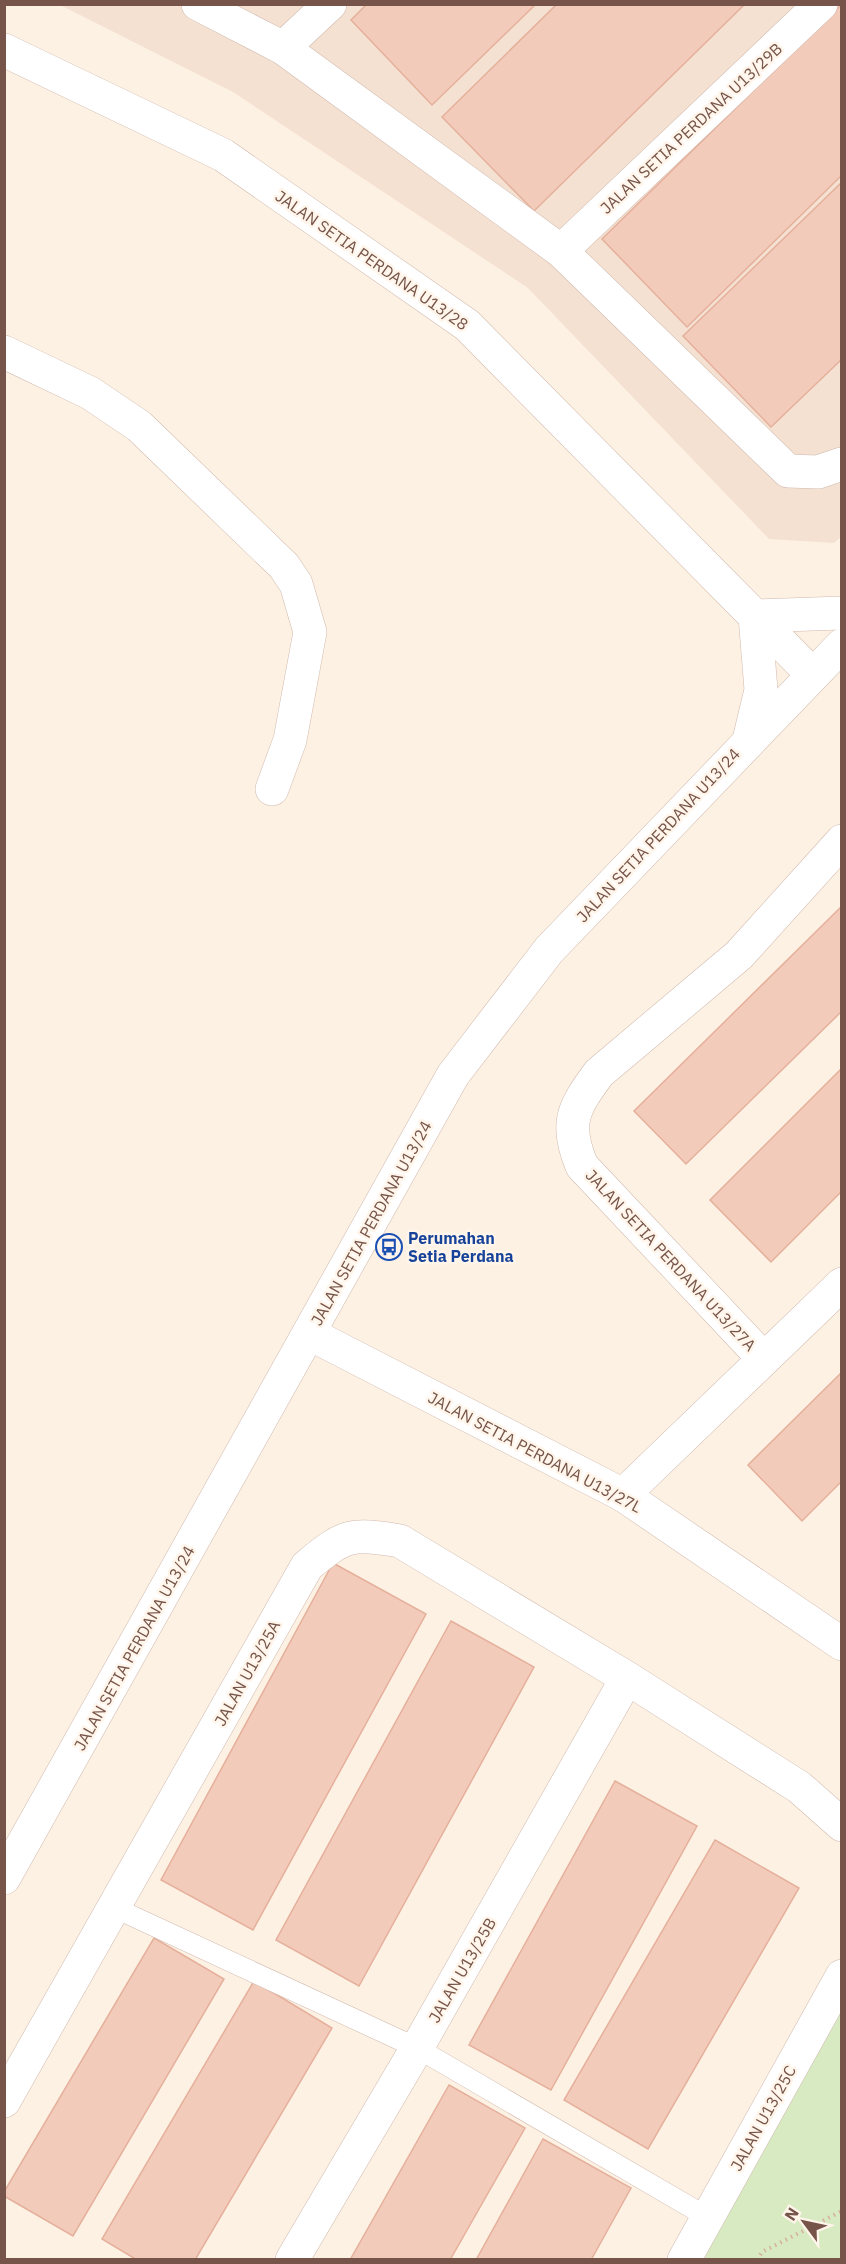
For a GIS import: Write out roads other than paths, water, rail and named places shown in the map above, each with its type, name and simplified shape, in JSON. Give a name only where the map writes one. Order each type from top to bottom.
[{"type":"street","points":[[198,4],[283,48],[561,251],[788,471],[818,472],[842,464]]},
{"type":"street","points":[[283,48],[330,4]]},
{"type":"street","name":"JALAN SETIA PERDANA U13/29B","points":[[561,251],[821,4]]},
{"type":"street","name":"JALAN SETIA PERDANA U13/28","points":[[4,50],[223,154],[467,325],[811,673]]},
{"type":"street","points":[[4,352],[90,393],[139,426],[284,566],[296,584],[310,632],[290,740],[272,789]]},
{"type":"street","points":[[749,738],[762,690],[755,616],[842,613]]},
{"type":"street","name":"JALAN SETIA PERDANA U13/24","points":[[4,1878],[453,1075],[549,951],[811,673],[842,645]]},
{"type":"street","name":"JALAN SETIA PERDANA U13/27A","points":[[764,1359],[582,1166],[572,1143],[573,1118],[583,1094],[599,1072],[739,955],[842,842]]},
{"type":"street","points":[[623,1495],[842,1284]]},
{"type":"street","name":"JALAN SETIA PERDANA U13/27L","points":[[310,1334],[623,1495],[842,1644]]},
{"type":"street","name":"JALAN U13/25A","points":[[4,2101],[307,1566],[336,1542],[365,1536],[400,1541],[627,1678]]},
{"type":"street","points":[[627,1678],[799,1787],[842,1825]]},
{"type":"street","name":"JALAN U13/25B","points":[[292,2259],[417,2048],[627,1678]]},
{"type":"street","name":"JALAN U13/25C","points":[[684,2259],[709,2218],[842,1976]]},
{"type":"lane","points":[[115,1908],[417,2048],[709,2218]]},
{"type":"place","name":"Perumahan Setia Perdana","points":[[389,1247]]}]
